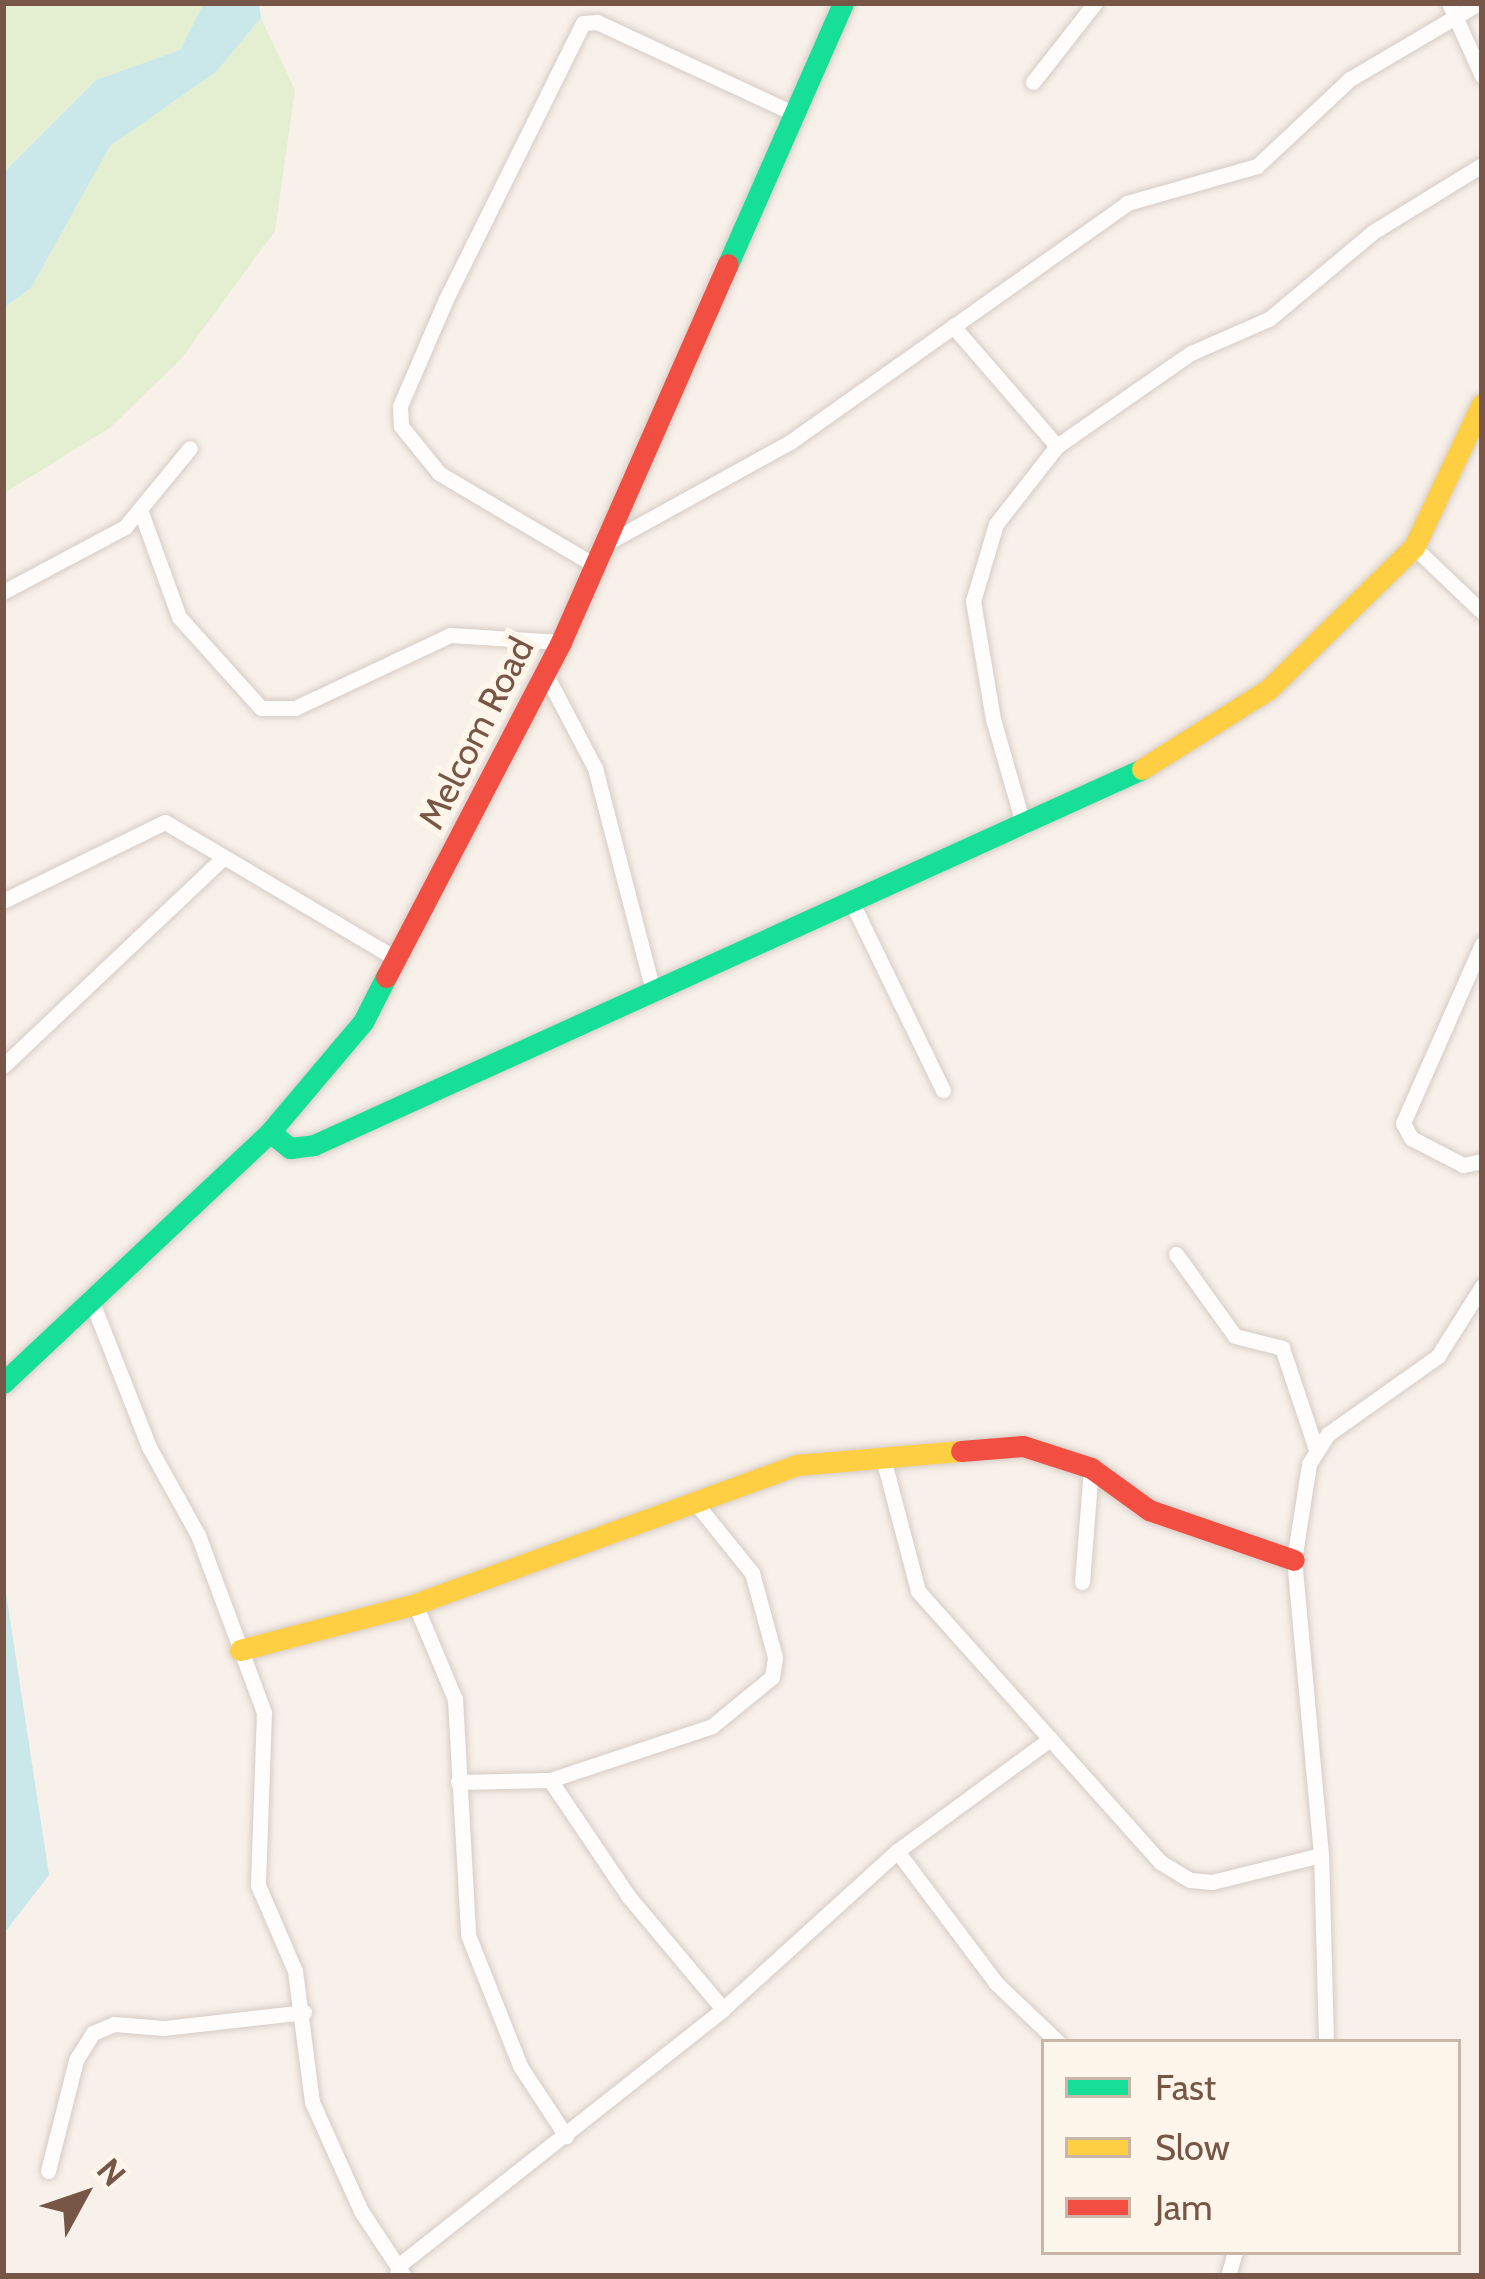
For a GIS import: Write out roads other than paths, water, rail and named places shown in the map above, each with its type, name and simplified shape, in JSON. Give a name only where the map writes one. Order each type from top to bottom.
[{"type":"street","name":"Melcom Road","points":[[3,1382],[271,1132],[363,1022],[561,642],[843,3]]},
{"type":"street","points":[[1033,82],[1095,3]]},
{"type":"street","points":[[607,543],[790,442],[1126,202],[1257,166],[1350,79],[1452,9],[1479,3]]},
{"type":"street","points":[[1452,9],[1482,76]]},
{"type":"street","points":[[596,566],[439,473],[400,426],[400,406],[446,299],[583,22],[597,22],[796,114]]},
{"type":"street","points":[[1024,827],[993,719],[973,601],[986,541],[1057,446],[1191,353],[1269,319],[1373,232],[1482,165]]},
{"type":"street","points":[[952,326],[1057,446]]},
{"type":"street","points":[[271,1132],[290,1148],[314,1145],[1024,827],[1224,724],[1312,651],[1414,547],[1482,404]]},
{"type":"street","points":[[3,592],[111,538],[141,512],[190,448]]},
{"type":"street","points":[[141,512],[179,617],[261,708],[295,708],[450,635],[561,642]]},
{"type":"street","points":[[1414,547],[1482,612]]},
{"type":"street","points":[[544,671],[595,768],[653,991]]},
{"type":"street","points":[[3,901],[159,823],[398,960]]},
{"type":"street","points":[[3,1066],[224,857]]},
{"type":"street","points":[[853,905],[943,1090]]},
{"type":"street","points":[[1482,944],[1403,1123],[1411,1138],[1463,1165],[1482,1162]]},
{"type":"street","points":[[1176,1254],[1235,1336],[1282,1348],[1316,1449],[1294,1560],[1322,1855],[1326,2039]]},
{"type":"street","points":[[1316,1449],[1438,1356],[1482,1286]]},
{"type":"street","points":[[90,1297],[149,1447],[199,1534],[264,1712],[258,1885],[304,2012],[312,2102],[361,2212],[400,2273],[723,2009],[897,1850],[1050,1739]]},
{"type":"street","points":[[241,1650],[415,1604],[797,1465],[884,1462],[1023,1446],[1091,1468],[1149,1510],[1294,1560]]},
{"type":"street","points":[[884,1462],[918,1591],[1174,1874],[1241,1879],[1322,1855]]},
{"type":"street","points":[[1082,1582],[1091,1468]]},
{"type":"street","points":[[458,1781],[550,1780],[712,1726],[772,1677],[775,1657],[752,1573],[695,1502]]},
{"type":"street","points":[[415,1604],[455,1699],[468,1935],[520,2066],[566,2136]]},
{"type":"street","points":[[550,1780],[629,1898],[723,2009]]},
{"type":"street","points":[[897,1850],[996,1983],[1055,2039]]},
{"type":"street","points":[[48,2171],[76,2060],[93,2033],[113,2024],[164,2028],[304,2012]]},
{"type":"water","points":[[204,3],[259,3],[261,18],[216,72],[110,146],[31,288],[3,308],[3,173],[96,80],[180,50]]},
{"type":"water","points":[[3,1573],[49,1875],[3,1935]]}]
